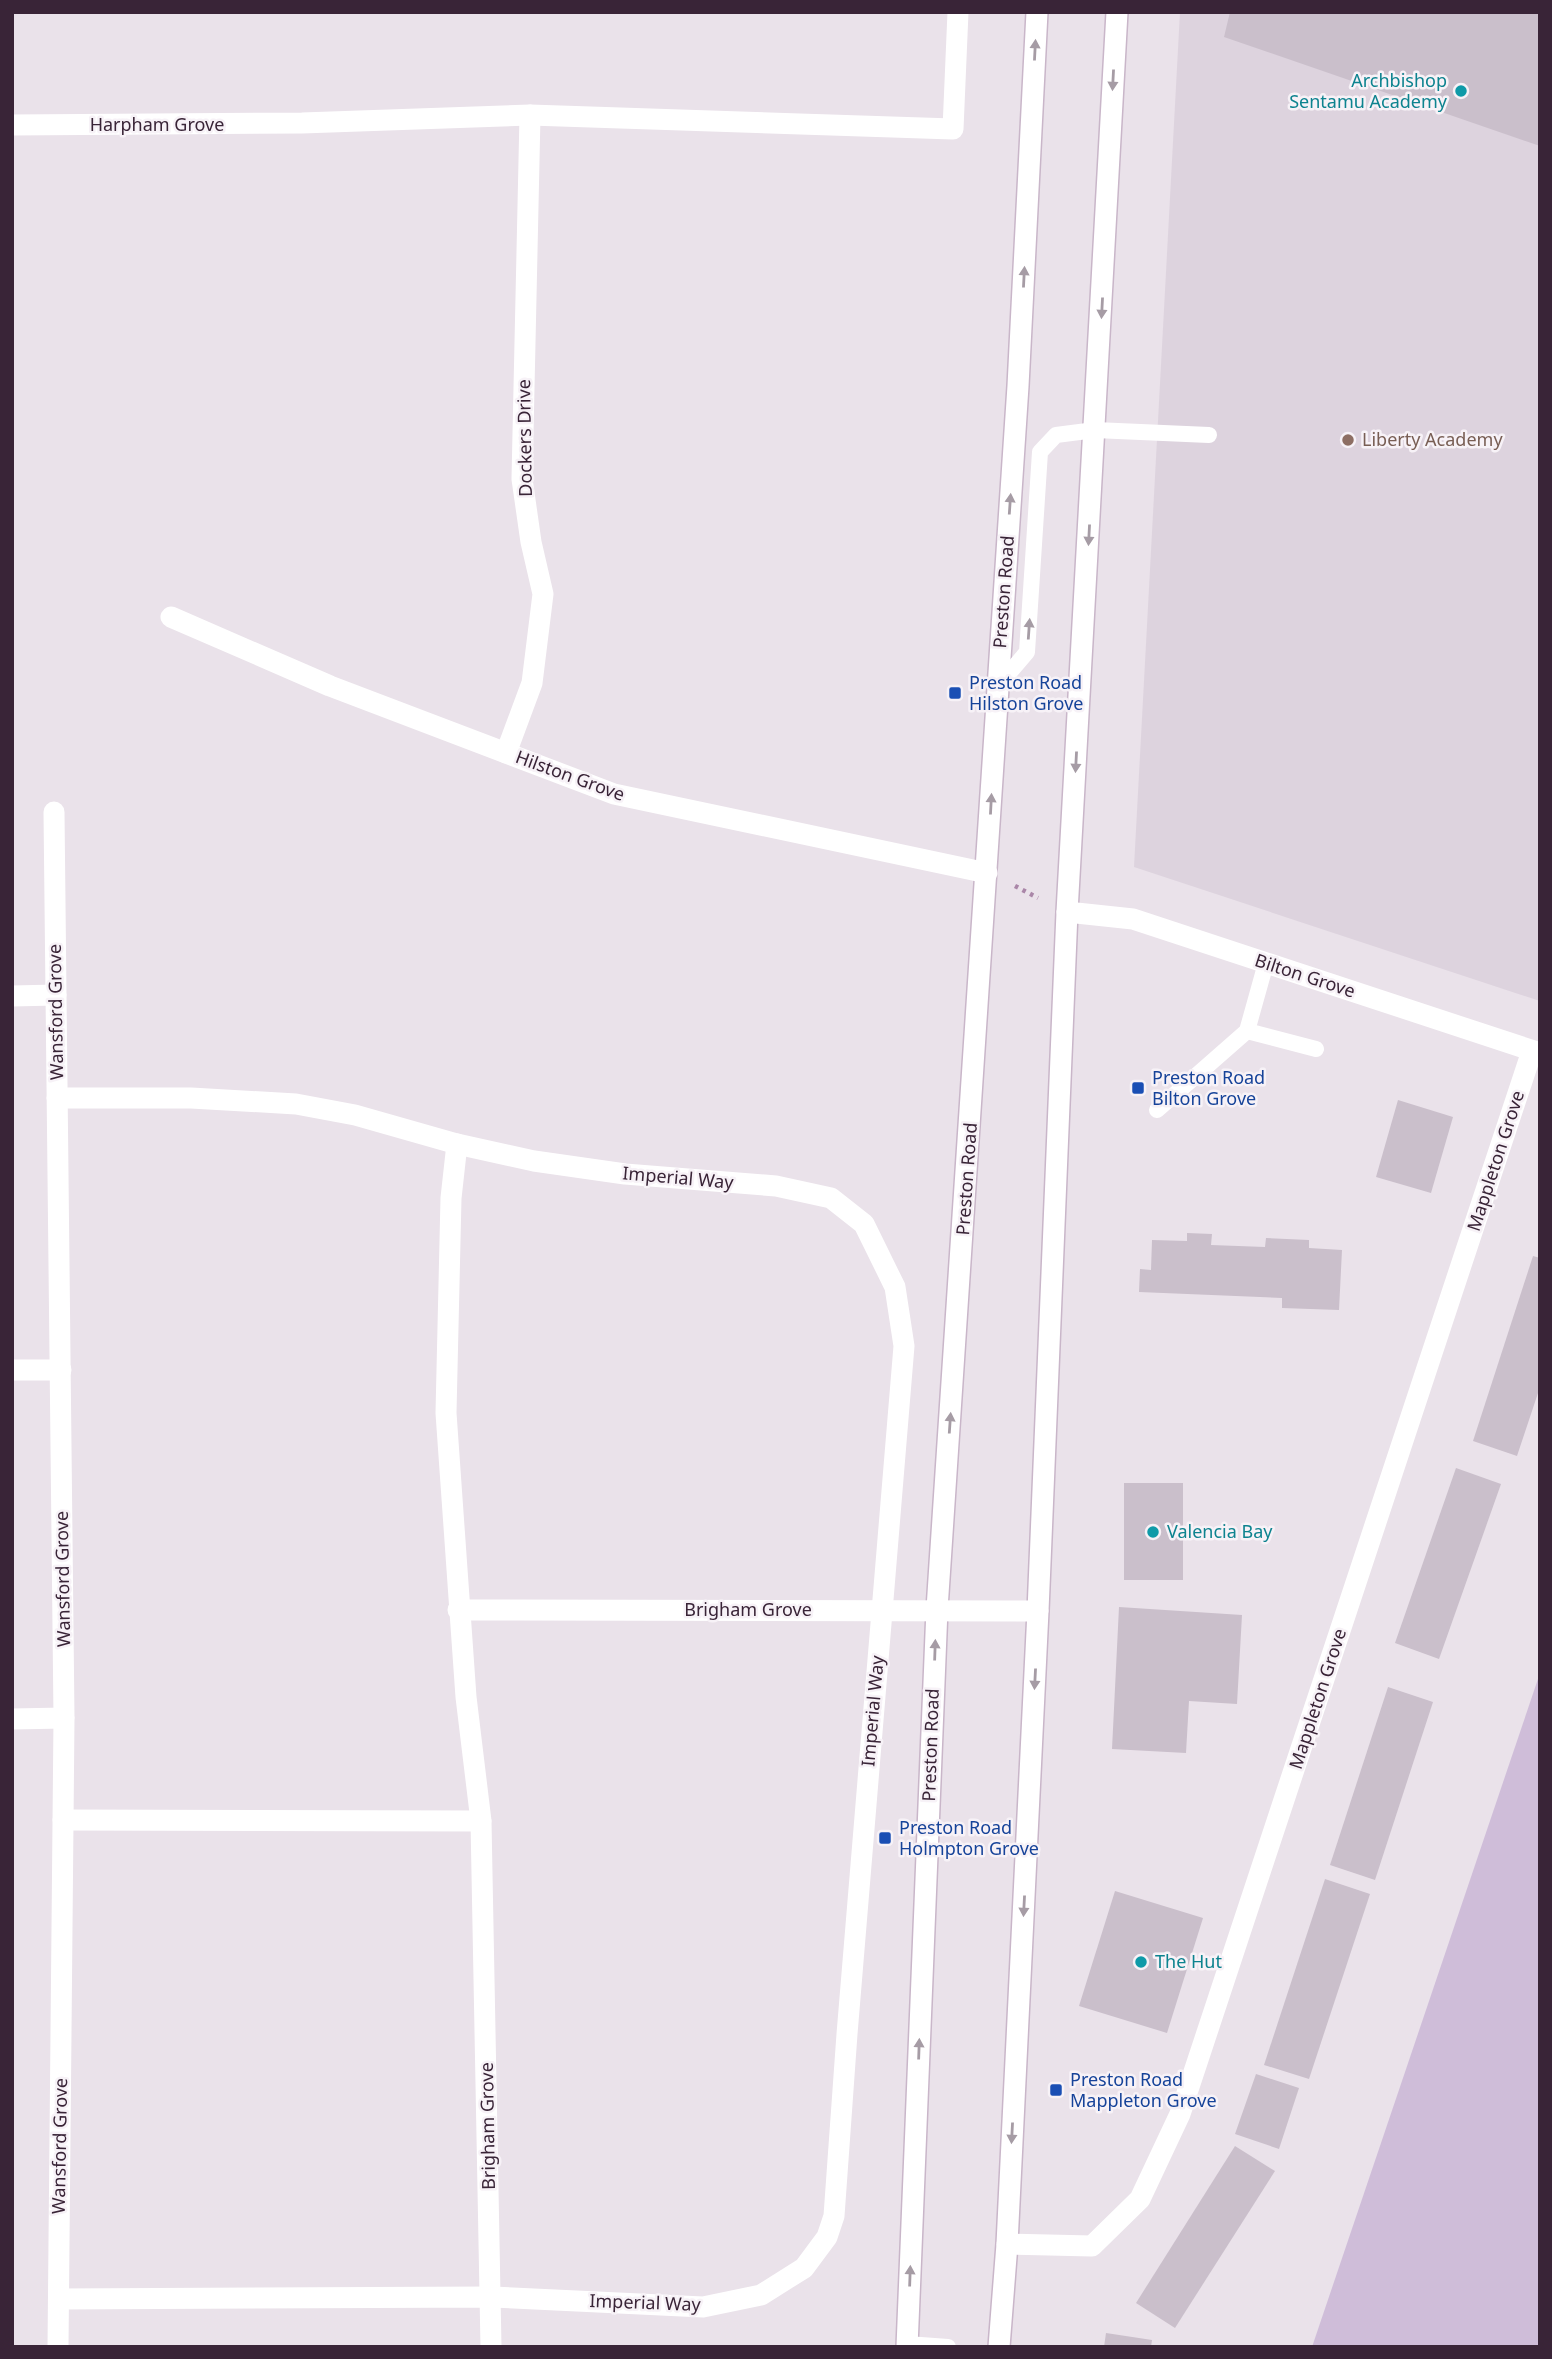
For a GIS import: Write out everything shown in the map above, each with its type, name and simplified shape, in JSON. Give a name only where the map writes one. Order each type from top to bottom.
[{"type":"street","name":"Harpham Grove","points":[[12,125],[302,123],[530,115],[953,129],[958,12]]},
{"type":"street","name":"Preston Road","points":[[907,2346],[937,1609],[1018,386],[1037,12]]},
{"type":"street","points":[[999,2347],[1007,2245],[1038,1611],[1068,912],[1117,12]]},
{"type":"street","name":"Dockers Drive","points":[[506,753],[532,683],[543,594],[531,542],[522,479],[530,115]]},
{"type":"street","name":"Hilston Grove","points":[[171,617],[330,686],[614,794],[987,873]]},
{"type":"street","name":"Wansford Grove","points":[[54,812],[64,1718],[58,2347]]},
{"type":"street","name":"Bilton Grove","points":[[1068,912],[1133,919],[1536,1052]]},
{"type":"street","points":[[12,996],[56,995]]},
{"type":"street","name":"Mappleton Grove","points":[[1007,2245],[1092,2246],[1140,2199],[1180,2114],[1536,1052]]},
{"type":"street","name":"Imperial Way","points":[[57,1098],[191,1098],[296,1104],[355,1115],[457,1144],[534,1161],[625,1174],[776,1186],[831,1198],[864,1224],[895,1287],[904,1346],[834,2216],[827,2237],[804,2269],[761,2295],[703,2307],[492,2297],[59,2299]]},
{"type":"street","name":"Brigham Grove","points":[[457,1144],[451,1198],[446,1413],[458,1610],[481,1821],[491,2347]]},
{"type":"street","points":[[12,1370],[61,1370]]},
{"type":"street","name":"Brigham Grove","points":[[458,1610],[1038,1611]]},
{"type":"street","points":[[12,1719],[64,1718]]},
{"type":"street","points":[[63,1820],[481,1821]]},
{"type":"lane","points":[[998,686],[1027,652],[1040,452],[1056,435],[1096,430],[1209,435]]},
{"type":"lane","points":[[1157,1110],[1247,1031],[1266,963]]},
{"type":"lane","points":[[1247,1031],[1316,1049]]},
{"type":"lane","points":[[907,2346],[948,2347]]},
{"type":"path","points":[[987,873],[1068,912]]},
{"type":"shaded area","name":"Liberty Academy","points":[[1180,12],[1540,12],[1540,1001],[1134,867]]},
{"type":"shaded area","points":[[1540,1673],[1540,2347],[1312,2347]]},
{"type":"building","name":"Archbishop Sentamu Academy","points":[[1230,12],[1540,12],[1540,146],[1224,37]]},
{"type":"building","points":[[1398,1100],[1453,1117],[1431,1193],[1376,1177]]},
{"type":"building","points":[[1187,1233],[1212,1234],[1211,1245],[1265,1247],[1266,1238],[1309,1240],[1309,1248],[1342,1250],[1339,1310],[1282,1308],[1282,1298],[1139,1292],[1140,1269],[1151,1270],[1152,1240],[1187,1241]]},
{"type":"building","points":[[1533,1256],[1540,1258],[1540,1387],[1517,1456],[1473,1441]]},
{"type":"building","points":[[1456,1468],[1501,1484],[1439,1659],[1395,1643]]},
{"type":"building","name":"Valencia Bay","points":[[1124,1483],[1183,1483],[1183,1580],[1124,1580]]},
{"type":"building","points":[[1119,1607],[1242,1615],[1237,1704],[1189,1701],[1186,1753],[1112,1749]]},
{"type":"building","points":[[1388,1687],[1433,1702],[1375,1880],[1330,1865]]},
{"type":"building","points":[[1325,1879],[1370,1894],[1309,2079],[1264,2065]]},
{"type":"building","name":"The Hut","points":[[1115,1891],[1203,1918],[1167,2033],[1079,2006]]},
{"type":"building","points":[[1256,2074],[1299,2088],[1279,2149],[1235,2134]]},
{"type":"building","points":[[1235,2146],[1275,2171],[1175,2328],[1136,2303]]},
{"type":"building","points":[[1106,2333],[1152,2340],[1151,2347],[1104,2347]]},
{"type":"place","name":"Archbishop Sentamu Academy","points":[[1461,91]]},
{"type":"place","name":"Liberty Academy","points":[[1348,440]]},
{"type":"place","name":"Preston Road Hilston Grove","points":[[955,693]]},
{"type":"place","name":"Preston Road Bilton Grove","points":[[1138,1088]]},
{"type":"place","name":"Valencia Bay","points":[[1153,1532]]},
{"type":"place","name":"Preston Road Holmpton Grove","points":[[885,1838]]},
{"type":"place","name":"The Hut","points":[[1141,1962]]},
{"type":"place","name":"Preston Road Mappleton Grove","points":[[1056,2090]]}]
